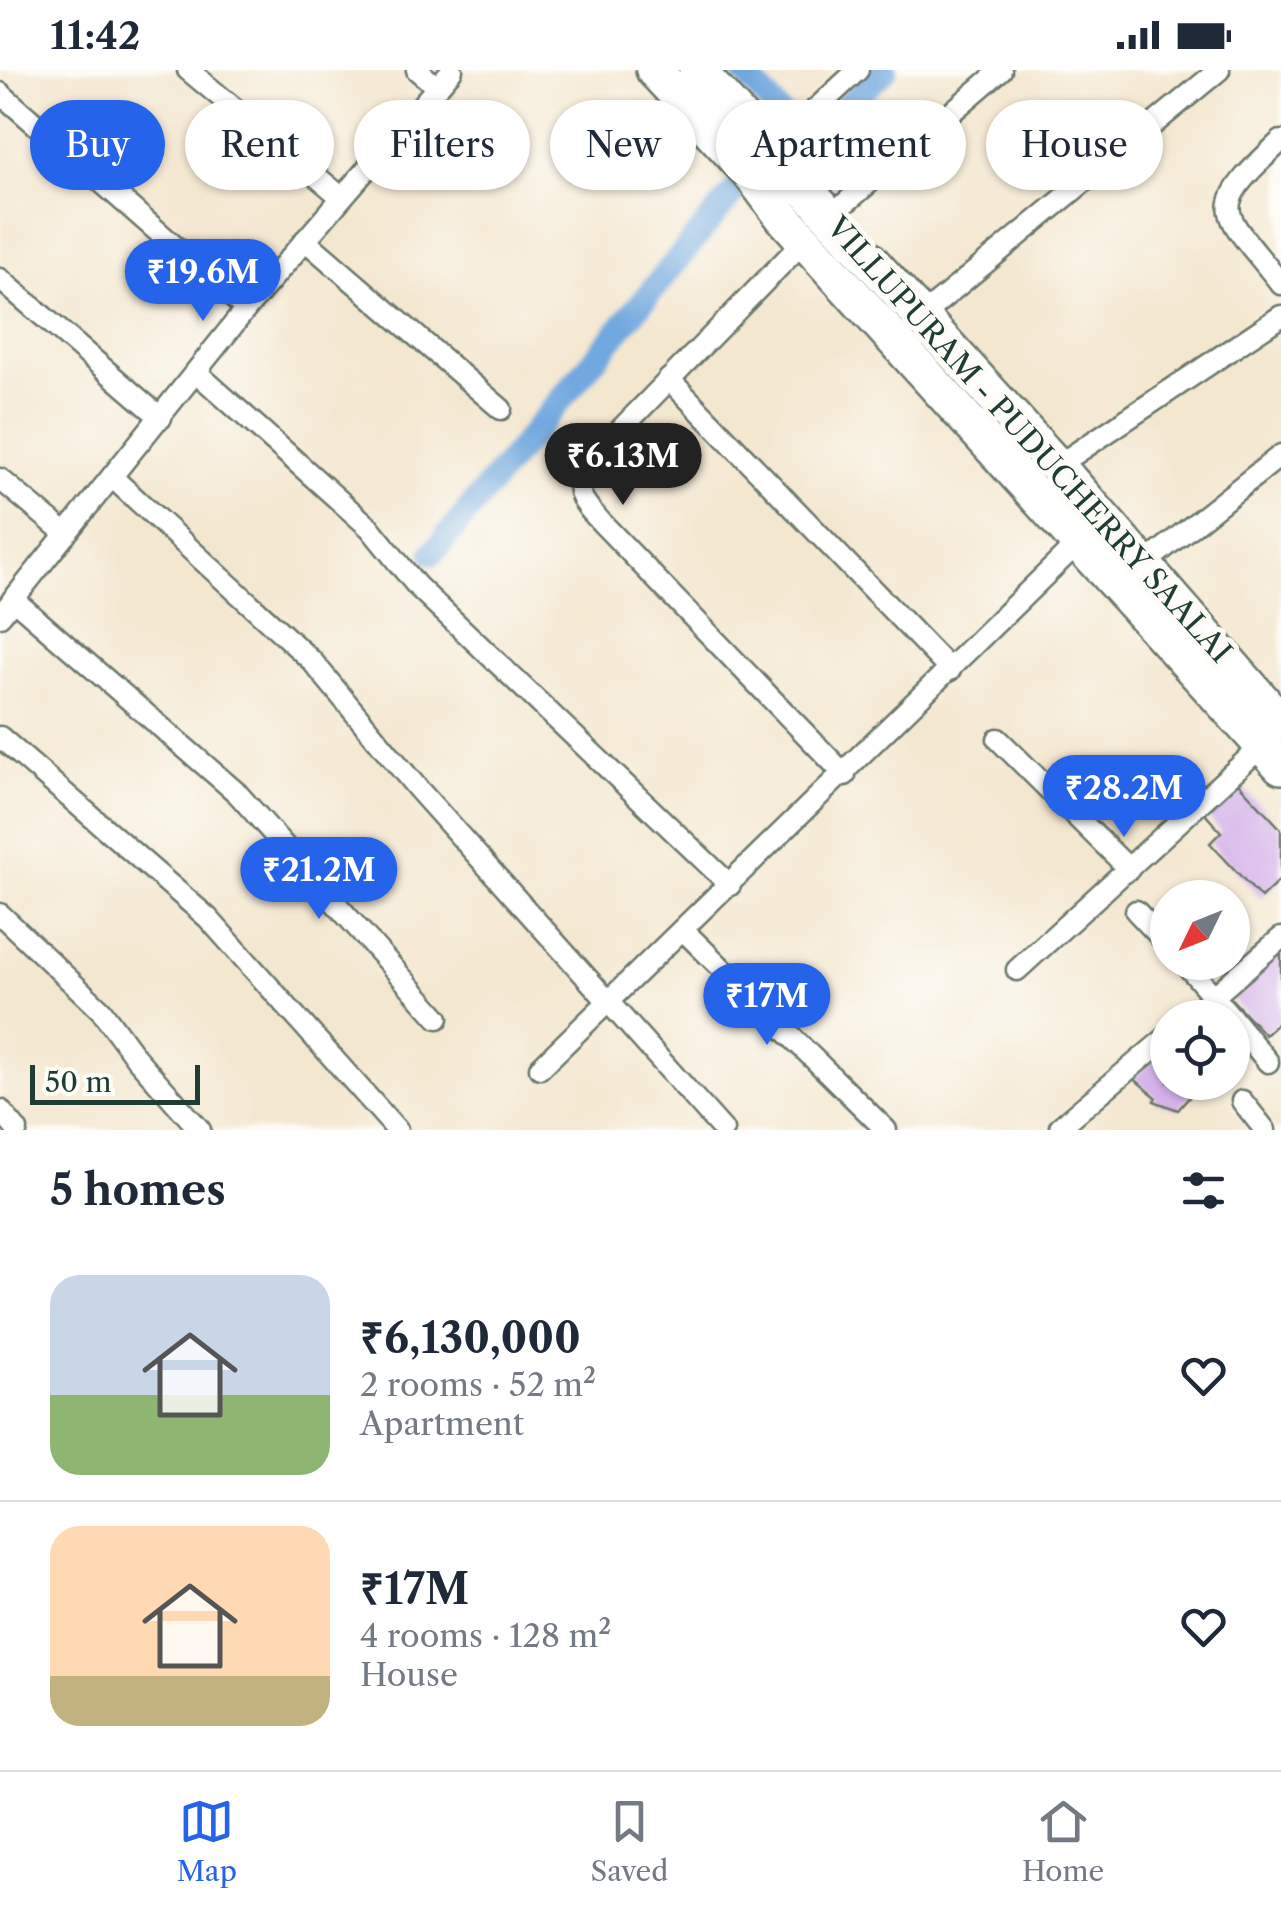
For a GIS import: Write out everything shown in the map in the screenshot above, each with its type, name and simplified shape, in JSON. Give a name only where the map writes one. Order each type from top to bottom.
[{"type":"highway","points":[[654,70],[716,122]]},
{"type":"highway","name":"VILLUPURAM - PUDUCHERRY SAALAI","points":[[697,70],[718,100]]},
{"type":"highway","name":"VILLUPURAM - PUDUCHERRY SAALAI","points":[[785,190],[906,329],[1087,557],[1270,727]]},
{"type":"highway","name":"VILLUPURAM - PUDUCHERRY SAALAI","points":[[906,329],[1057,466],[1134,554],[1270,727]]},
{"type":"highway","points":[[1087,557],[1134,554]]},
{"type":"street","points":[[188,70],[340,196]]},
{"type":"street","points":[[417,70],[437,87]]},
{"type":"street","points":[[438,1018],[238,793],[189,749],[7,608],[340,196],[452,70]]},
{"type":"street","points":[[826,100],[858,70]]},
{"type":"street","points":[[844,775],[579,495],[577,482],[586,466],[669,379],[807,218],[1001,70]]},
{"type":"street","points":[[906,329],[1219,70]]},
{"type":"street","points":[[0,93],[246,310]]},
{"type":"street","points":[[1281,142],[1234,186],[1227,202],[1231,220],[1281,284]]},
{"type":"street","points":[[304,240],[502,409]]},
{"type":"street","points":[[0,279],[161,418]]},
{"type":"street","points":[[1057,466],[1281,316]]},
{"type":"street","points":[[196,372],[370,528],[417,586],[730,885]]},
{"type":"street","points":[[669,379],[950,670]]},
{"type":"street","points":[[1134,554],[1281,454]]},
{"type":"street","points":[[113,478],[312,660],[418,789],[723,1130]]},
{"type":"street","points":[[0,479],[66,534]]},
{"type":"street","points":[[540,1068],[950,670],[1087,557]]},
{"type":"street","points":[[1017,970],[1130,869],[1270,727]]},
{"type":"street","points":[[0,736],[161,875],[232,943],[397,1130]]},
{"type":"street","points":[[998,739],[1130,869]]},
{"type":"street","points":[[1136,911],[1150,926]]},
{"type":"street","points":[[0,914],[101,1010],[136,1058],[200,1130]]},
{"type":"street","points":[[683,930],[886,1130]]},
{"type":"street","points":[[1210,1000],[1281,938]]},
{"type":"street","points":[[1200,980],[1218,1000]]},
{"type":"street","points":[[1250,1040],[1268,1062]]},
{"type":"street","points":[[1060,1127],[1150,1051]]},
{"type":"street","points":[[1242,1102],[1266,1130]]},
{"type":"street","points":[[0,1110],[17,1130]]},
{"type":"building","points":[[1238,783],[1281,829],[1281,879],[1261,898],[1250,886],[1250,880],[1244,880],[1210,843],[1221,832],[1205,814]]},
{"type":"building","points":[[1275,948],[1281,955],[1281,1020],[1265,1035],[1250,1019],[1250,1000],[1232,1000],[1226,993],[1240,980],[1250,980],[1250,971]]},
{"type":"building","points":[[1150,1063],[1150,1092],[1133,1078]]},
{"type":"building","points":[[1154,1100],[1187,1100],[1178,1110]]},
{"type":"waterway","points":[[742,70],[768,100]]},
{"type":"waterway","points":[[433,553],[733,193],[832,118],[885,70]]}]
